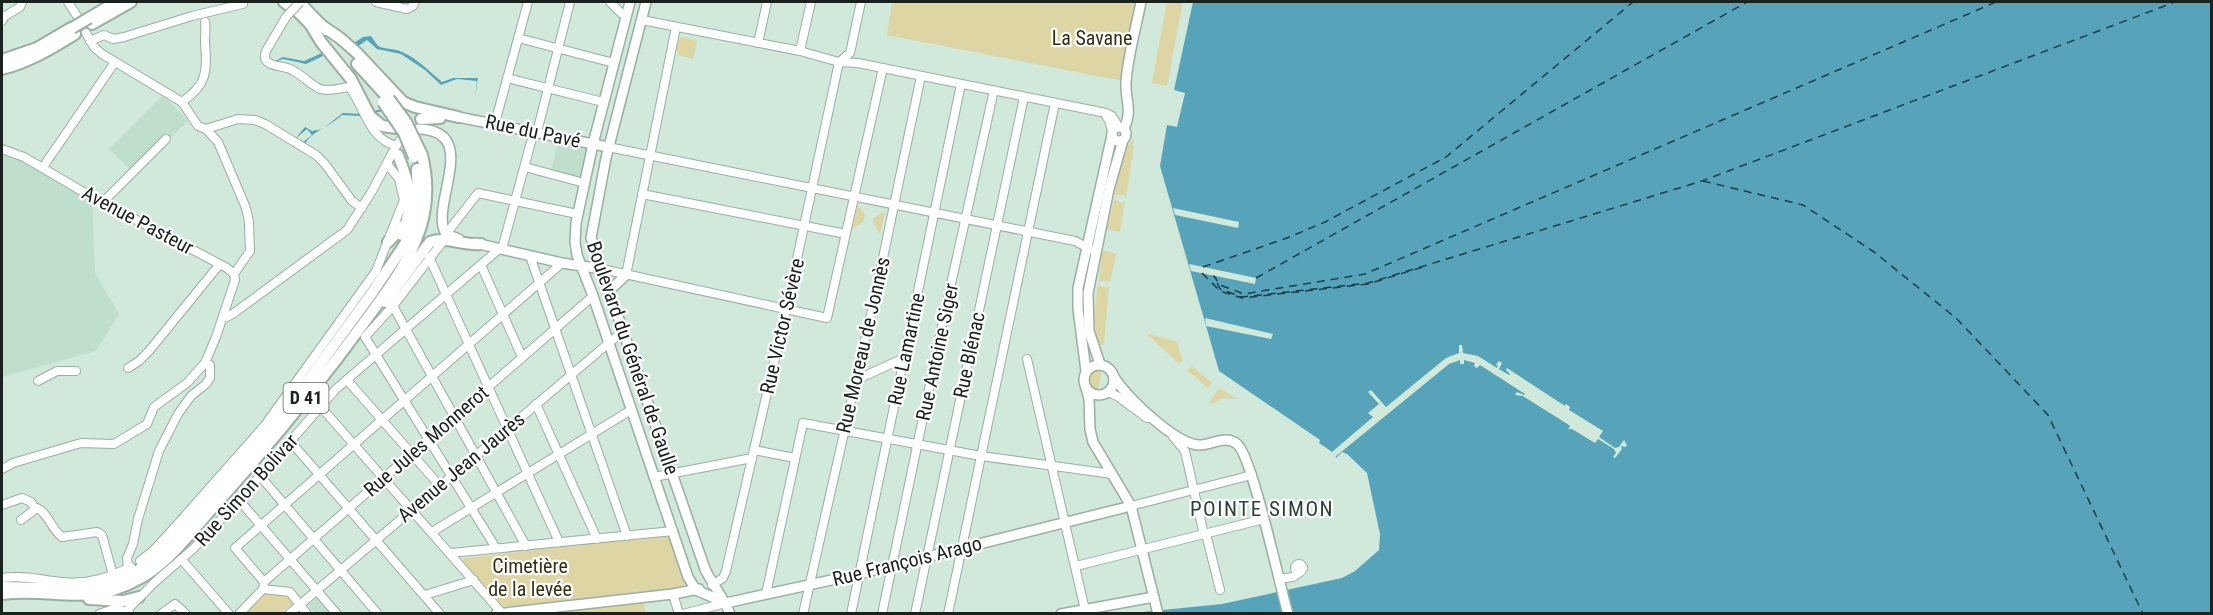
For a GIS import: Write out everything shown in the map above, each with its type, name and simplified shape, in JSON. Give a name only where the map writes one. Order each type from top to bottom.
[{"type":"highway","points":[[2,60],[84,30],[116,2]]},
{"type":"highway","points":[[2,69],[46,52],[131,2]]},
{"type":"highway","name":"D 41","points":[[2,594],[84,596],[116,590],[139,580],[156,567],[173,552],[276,437],[381,299],[411,251],[423,222],[423,197],[418,156],[386,101],[316,25],[293,7]]},
{"type":"highway","points":[[316,25],[321,42],[351,79],[366,114],[382,126],[399,133]]},
{"type":"highway","points":[[316,25],[340,38],[405,103],[458,117]]},
{"type":"highway","points":[[419,124],[458,117]]},
{"type":"highway","points":[[334,345],[387,264],[407,221],[410,186],[397,150]]},
{"type":"highway","name":"D 41","points":[[2,587],[74,589],[95,587],[126,578],[163,550],[242,462],[299,393],[405,244],[423,197]]},
{"type":"highway","points":[[388,243],[407,221]]},
{"type":"highway","points":[[340,354],[393,292],[430,242],[445,234],[470,245],[481,244]]},
{"type":"highway","points":[[65,596],[118,601],[139,597]]},
{"type":"main road","name":"Boulevard du Général de Gaulle","points":[[630,2],[624,17],[584,183],[577,214],[575,242],[688,577],[696,590]]},
{"type":"main road","name":"Boulevard du Général de Gaulle","points":[[646,2],[608,147],[591,233],[593,247],[712,585],[726,603],[730,614]]},
{"type":"main road","points":[[1061,614],[1156,605],[1131,506],[1093,442],[1089,399],[1083,380],[1086,371],[1077,298],[1086,245],[1117,130],[1130,110],[1126,88],[1141,2]]},
{"type":"main road","points":[[624,17],[642,20]]},
{"type":"main road","points":[[624,17],[631,35],[626,77]]},
{"type":"main road","name":"Rue du Pavé","points":[[458,117],[608,147]]},
{"type":"main road","points":[[419,124],[439,134],[445,139],[450,149],[443,222],[445,234]]},
{"type":"main road","points":[[1100,364],[1091,344],[1087,316],[1088,293],[1111,179],[1127,134],[1117,130]]},
{"type":"main road","points":[[481,244],[583,267],[603,274]]},
{"type":"main road","points":[[588,282],[596,275],[603,274]]},
{"type":"main road","points":[[609,291],[626,275]]},
{"type":"main road","points":[[1086,371],[1100,364],[1109,368],[1136,404],[1187,442],[1201,445],[1227,440],[1243,449],[1282,579],[1281,590],[1288,614]]},
{"type":"main road","points":[[1086,388],[1095,394],[1108,392],[1113,386],[1114,377]]},
{"type":"main road","points":[[653,474],[671,469]]},
{"type":"main road","name":"Rue François Arago","points":[[726,603],[859,574],[1131,506]]},
{"type":"main road","points":[[499,613],[673,594],[712,585]]},
{"type":"main road","points":[[696,590],[726,603]]},
{"type":"street","points":[[2,21],[5,16],[20,7],[22,2]]},
{"type":"street","points":[[68,2],[77,16]]},
{"type":"street","points":[[376,2],[407,9],[415,2]]},
{"type":"street","points":[[495,123],[528,2]]},
{"type":"street","points":[[501,249],[570,2]]},
{"type":"street","points":[[610,2],[624,17]]},
{"type":"street","points":[[758,43],[767,2]]},
{"type":"street","points":[[800,51],[811,2]]},
{"type":"street","points":[[852,63],[850,54],[861,2]]},
{"type":"street","points":[[84,30],[113,39],[243,4]]},
{"type":"street","points":[[293,7],[266,51],[264,57],[267,63],[290,68],[317,88],[330,90],[349,87],[380,138],[397,150]]},
{"type":"street","points":[[642,20],[800,51],[839,62],[884,68],[1103,113],[1117,130]]},
{"type":"street","points":[[182,102],[195,93],[204,80],[206,69],[205,22]]},
{"type":"street","points":[[626,275],[676,27]]},
{"type":"street","points":[[2,469],[13,463],[81,443],[114,444],[147,424],[154,407],[187,383],[205,363],[234,286],[234,274],[250,251],[246,208],[218,142],[206,129],[198,126],[182,102],[98,51],[84,30]]},
{"type":"street","points":[[518,38],[614,63]]},
{"type":"street","points":[[839,62],[850,54]]},
{"type":"street","points":[[43,167],[115,62]]},
{"type":"street","name":"Rue Victor Sévère","points":[[712,585],[725,575],[786,309],[839,62]]},
{"type":"street","points":[[603,274],[626,275],[827,318],[884,68]]},
{"type":"street","name":"Rue Moreau de Jonnès","points":[[803,614],[921,76]]},
{"type":"street","points":[[507,78],[603,102]]},
{"type":"street","name":"Rue Lamartine","points":[[851,614],[961,84]]},
{"type":"street","name":"Rue Antoine Siger","points":[[882,614],[994,90]]},
{"type":"street","name":"Rue Blénac","points":[[915,614],[1024,96]]},
{"type":"street","points":[[948,614],[1055,103]]},
{"type":"street","points":[[206,129],[238,119],[255,120],[265,124],[316,155],[352,201],[362,208]]},
{"type":"street","points":[[223,316],[227,317],[234,313],[347,230],[397,150],[399,133]]},
{"type":"street","points":[[103,202],[166,139]]},
{"type":"street","points":[[608,147],[1086,245],[1094,258]]},
{"type":"street","name":"Avenue Pasteur","points":[[2,149],[43,167],[234,274]]},
{"type":"street","points":[[140,561],[153,552],[265,425],[376,271],[399,215],[404,194],[399,178],[387,164]]},
{"type":"street","points":[[525,167],[584,183]]},
{"type":"street","points":[[496,548],[365,337],[393,306],[476,193],[577,214]]},
{"type":"street","points":[[642,194],[846,234]]},
{"type":"street","name":"Rue Simon Bolivar","points":[[126,613],[139,597],[182,560],[239,500],[320,406],[347,380],[501,249]]},
{"type":"street","points":[[530,256],[627,536]]},
{"type":"street","points":[[429,257],[559,542]]},
{"type":"street","points":[[307,614],[290,592],[264,586],[235,548],[562,263]]},
{"type":"street","points":[[128,368],[149,351],[219,265]]},
{"type":"street","points":[[481,265],[522,357]]},
{"type":"street","name":"Rue Jules Monnerot","points":[[239,614],[290,559],[593,296]]},
{"type":"street","points":[[393,306],[526,546]]},
{"type":"street","name":"Avenue Jean Jaurès","points":[[289,614],[623,331]]},
{"type":"street","points":[[856,380],[904,358]]},
{"type":"street","points":[[1027,359],[1085,610]]},
{"type":"street","points":[[2,578],[30,578],[65,583],[90,582],[129,568],[127,558],[159,451],[178,414],[191,396],[197,393],[210,378],[210,365],[205,363]]},
{"type":"street","points":[[38,381],[57,371],[76,371]]},
{"type":"street","points":[[347,380],[439,485]]},
{"type":"street","points":[[1108,392],[1120,398],[1181,444],[1185,451],[1220,590]]},
{"type":"street","points":[[536,404],[597,539]]},
{"type":"street","points":[[320,406],[451,553],[499,613]]},
{"type":"street","points":[[432,532],[631,410]]},
{"type":"street","points":[[766,594],[803,423],[981,456],[1112,474]]},
{"type":"street","points":[[291,442],[440,614]]},
{"type":"street","points":[[671,469],[753,454],[795,458]]},
{"type":"street","points":[[1131,506],[1252,475]]},
{"type":"street","points":[[260,476],[378,614]]},
{"type":"street","points":[[2,505],[22,498],[31,502],[35,509]]},
{"type":"street","points":[[239,500],[337,614]]},
{"type":"street","points":[[21,520],[35,509],[41,509],[54,531],[62,537],[98,532],[102,535],[113,575]]},
{"type":"street","points":[[1076,566],[1263,519]]},
{"type":"street","points":[[451,553],[673,531]]},
{"type":"street","points":[[182,560],[229,614]]},
{"type":"street","points":[[1282,579],[1298,570]]},
{"type":"street","points":[[425,595],[474,580]]},
{"type":"street","points":[[673,594],[683,613]]},
{"type":"street","name":"Rue François Arago","points":[[683,613],[726,603]]},
{"type":"street","points":[[161,614],[175,604],[186,614]]},
{"type":"street","points":[[99,614],[116,608],[126,613]]},
{"type":"shaded area","points":[[163,95],[188,121],[171,138],[167,135],[132,171],[109,149]]},
{"type":"shaded area","points":[[559,140],[591,148],[583,181],[551,171]]},
{"type":"shaded area","points":[[2,149],[92,196],[95,273],[119,314],[96,351],[2,377]]},
{"type":"shaded area","points":[[318,597],[333,613],[315,613],[308,605]]},
{"type":"green space","name":"La Savane","points":[[892,2],[1135,2],[1123,81],[887,35]]},
{"type":"green space","points":[[1167,2],[1183,2],[1167,86],[1152,83]]},
{"type":"green space","points":[[680,37],[697,40],[693,59],[678,55],[679,51],[675,51]]},
{"type":"green space","points":[[1133,139],[1134,146],[1126,198],[1124,195],[1114,195],[1124,151]]},
{"type":"green space","points":[[1114,199],[1122,203],[1125,201],[1120,232],[1107,229]]},
{"type":"green space","points":[[858,205],[865,215],[863,222],[852,229]]},
{"type":"green space","points":[[885,211],[880,234],[873,223],[874,218]]},
{"type":"green space","points":[[1102,250],[1116,254],[1110,283],[1099,282]]},
{"type":"green space","points":[[1098,285],[1106,288],[1109,286],[1102,346],[1095,326]]},
{"type":"green space","points":[[1146,333],[1177,342],[1183,360],[1179,364]]},
{"type":"green space","points":[[1192,366],[1212,383],[1208,388],[1187,370]]},
{"type":"green space","points":[[1102,367],[1098,392],[1091,388],[1086,378],[1090,370]]},
{"type":"green space","points":[[1219,388],[1237,399],[1225,398],[1209,403]]},
{"type":"green space","name":"Cimetière de la levée","points":[[669,536],[685,584],[684,587],[503,607],[463,561],[464,558]]},
{"type":"green space","points":[[265,593],[286,594],[293,603],[282,613],[243,614]]},
{"type":"green space","points":[[643,600],[646,613],[528,614]]},
{"type":"water","points":[[1193,2],[2211,2],[2211,613],[1123,614],[1222,604],[1342,578],[1355,571],[1379,550],[1380,534],[1367,473],[1347,454],[1342,452],[1336,458],[1335,454],[1319,443],[1320,440],[1219,371],[1160,166],[1167,125],[1177,127],[1185,93],[1174,90]]},
{"type":"water","points":[[371,36],[378,46],[408,55],[442,82],[453,78],[478,78],[475,99],[477,81],[457,79],[441,85],[425,70],[401,54],[377,49],[367,40],[357,47],[354,43],[363,37]]},
{"type":"water","points":[[322,53],[323,56],[306,64],[283,59],[271,63],[283,57],[304,61]]},
{"type":"water","points":[[382,109],[383,111],[360,116],[342,115],[324,127],[343,113],[362,114]]},
{"type":"water","points":[[305,127],[312,131],[321,129],[312,135],[307,129],[295,139]]},
{"type":"pier","points":[[1173,208],[1239,222],[1238,228],[1175,215]]},
{"type":"pier","points":[[1189,264],[1256,278],[1255,284],[1191,271]]},
{"type":"pier","points":[[1205,318],[1273,334],[1271,339],[1206,326]]},
{"type":"pier","points":[[1459,345],[1462,345],[1463,353],[1478,356],[1497,368],[1499,361],[1502,363],[1499,369],[1509,375],[1507,368],[1565,406],[1566,404],[1570,407],[1569,410],[1603,431],[1599,437],[1615,448],[1619,447],[1624,440],[1627,445],[1622,446],[1615,458],[1613,457],[1616,453],[1614,449],[1598,439],[1595,443],[1572,429],[1568,429],[1569,425],[1523,396],[1515,395],[1517,392],[1525,394],[1480,365],[1477,368],[1474,366],[1475,363],[1464,360],[1464,364],[1460,364],[1460,360],[1449,364],[1335,457],[1332,452],[1373,417],[1368,413],[1379,404],[1368,392],[1371,390],[1386,407],[1446,358],[1459,353]]},
{"type":"ferry route","points":[[1203,267],[1287,238],[1325,222],[1446,157],[1633,2]]},
{"type":"ferry route","points":[[1256,278],[1747,2]]},
{"type":"ferry route","points":[[1996,2],[1365,274],[1244,294],[1220,285],[1214,276],[1220,289],[1242,297],[1368,283],[1702,181],[2175,2]]},
{"type":"ferry route","points":[[1703,181],[1803,205],[1874,252],[1956,318],[2048,415],[2143,614]]},
{"type":"ferry route","points":[[1202,273],[1220,291],[1242,298],[1368,284],[1423,267]]},
{"type":"district","name":"POINTE SIMON","points":[[1262,509]]}]
